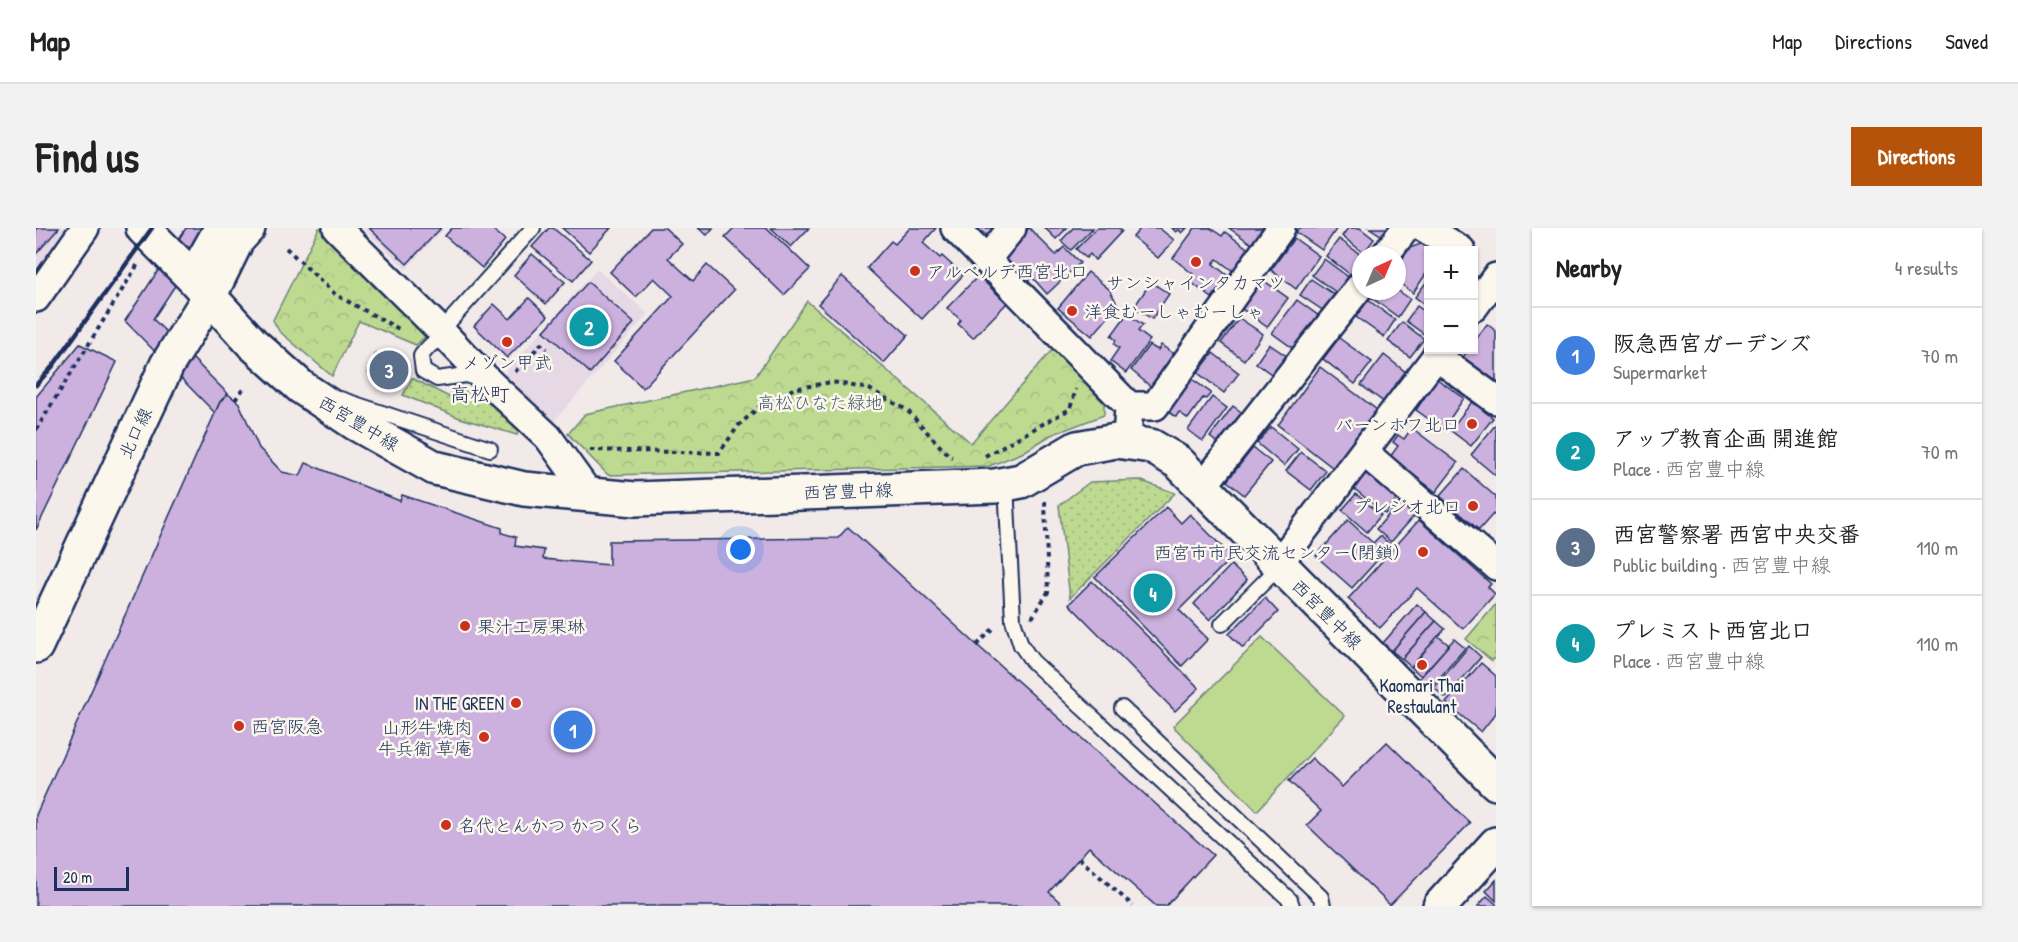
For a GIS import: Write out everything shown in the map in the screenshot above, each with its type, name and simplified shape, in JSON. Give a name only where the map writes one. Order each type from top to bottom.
[{"type":"main road","name":"西宮豊中線","points":[[143,228],[253,344],[301,387],[355,423],[435,468],[524,489],[635,499],[995,486],[1021,481],[1077,448],[1099,443],[1127,441],[1151,446],[1179,462],[1496,783]]},
{"type":"main road","name":"北口線","points":[[36,646],[167,365],[200,286],[248,228]]},
{"type":"main road","points":[[1440,906],[1496,844]]},
{"type":"street","points":[[36,298],[85,228]]},
{"type":"street","points":[[200,286],[218,228]]},
{"type":"street","points":[[337,228],[548,437],[589,494]]},
{"type":"street","points":[[955,228],[1129,406],[1155,406],[1281,228]]},
{"type":"street","points":[[986,260],[1012,228]]},
{"type":"street","points":[[1392,246],[1406,228]]},
{"type":"street","points":[[1424,228],[1454,246]]},
{"type":"street","points":[[1478,261],[1496,272]]},
{"type":"street","points":[[1478,300],[1496,277]]},
{"type":"street","points":[[1203,486],[1352,296]]},
{"type":"street","points":[[1279,565],[1438,354]]},
{"type":"street","points":[[1440,354],[1496,400]]},
{"type":"street","points":[[1127,441],[1129,406]]},
{"type":"street","points":[[1364,452],[1496,566]]},
{"type":"lane","points":[[495,387],[466,375],[437,379],[423,371],[421,356],[431,344],[440,340],[440,330],[532,228]]},
{"type":"lane","points":[[301,387],[490,449]]},
{"type":"lane","points":[[1006,484],[1013,620],[1026,653],[1290,900],[1292,906]]},
{"type":"lane","points":[[1222,624],[1279,565]]},
{"type":"lane","points":[[1122,708],[1321,897],[1323,906]]},
{"type":"path","points":[[286,248],[336,295],[408,333],[440,330]]},
{"type":"path","points":[[36,430],[138,264]]},
{"type":"path","points":[[495,387],[541,344],[547,349]]},
{"type":"path","points":[[975,461],[1070,409],[1079,377],[1090,366]]},
{"type":"path","points":[[585,450],[719,453],[739,425],[760,406],[793,388],[832,382],[869,389],[907,410],[949,456],[958,458]]},
{"type":"path","points":[[235,400],[243,389]]},
{"type":"path","points":[[1030,621],[1048,592],[1045,501],[1053,495]]},
{"type":"path","points":[[977,645],[1000,621]]},
{"type":"path","points":[[1079,858],[1133,906]]},
{"type":"shaded area","points":[[36,228],[69,228],[36,279]]},
{"type":"shaded area","points":[[363,228],[444,228],[406,269]]},
{"type":"shaded area","points":[[597,269],[648,314],[554,421],[504,374]]},
{"type":"green space","points":[[319,228],[429,333],[416,345],[359,321],[332,376],[279,331],[273,320]]},
{"type":"green space","name":"高松ひなた緑地","points":[[807,301],[971,443],[1051,351],[1057,352],[1104,403],[1104,415],[1051,435],[1022,453],[989,466],[608,475],[568,434],[585,414],[755,377]]},
{"type":"green space","points":[[412,378],[449,397],[454,386],[490,402],[519,430],[517,435],[460,418],[403,395]]},
{"type":"green space","points":[[1139,480],[1175,493],[1070,598],[1059,505],[1090,482]]},
{"type":"green space","points":[[1496,604],[1496,656],[1492,661],[1466,639]]},
{"type":"green space","points":[[1262,637],[1345,716],[1257,811],[1173,726]]},
{"type":"building","points":[[36,228],[59,228],[36,254]]},
{"type":"building","points":[[186,228],[213,228],[153,319],[228,394],[220,402],[215,413],[125,321]]},
{"type":"building","points":[[369,228],[441,228],[407,264]]},
{"type":"building","points":[[452,228],[491,228],[505,240],[482,268],[445,236]]},
{"type":"building","points":[[549,228],[553,228],[591,260],[573,281],[532,247]]},
{"type":"building","points":[[562,228],[611,228],[589,252]]},
{"type":"building","points":[[651,228],[665,228],[682,244],[668,258],[693,281],[707,265],[734,290],[643,388],[614,361],[673,296],[654,278],[636,297],[610,272]]},
{"type":"building","points":[[698,228],[713,228],[707,235]]},
{"type":"building","points":[[734,228],[767,228],[810,269],[784,295],[725,237]]},
{"type":"building","points":[[771,228],[809,228],[791,247]]},
{"type":"building","name":"アルベルデ西宮北口","points":[[910,228],[936,228],[923,243],[963,275],[922,319],[867,268],[891,241],[895,244]]},
{"type":"building","points":[[977,228],[999,228],[991,239]]},
{"type":"building","points":[[1029,228],[1056,255],[1064,247],[1080,263],[1047,294],[1032,277],[1025,284],[1011,269],[1013,267],[1004,257],[1004,252]]},
{"type":"building","points":[[1045,228],[1067,228],[1056,239]]},
{"type":"building","points":[[1073,228],[1093,228],[1071,250],[1061,241]]},
{"type":"building","points":[[1097,228],[1118,228],[1122,231],[1095,260],[1090,254],[1086,258],[1076,249]]},
{"type":"building","points":[[1141,228],[1159,228],[1174,240],[1158,258],[1133,237]]},
{"type":"building","points":[[1172,228],[1187,228],[1182,233]]},
{"type":"building","name":"サンシャインタカマツ","points":[[1195,228],[1210,228],[1222,236],[1225,232],[1250,250],[1234,272],[1217,259],[1213,264],[1228,276],[1212,298],[1188,280],[1193,274],[1173,258]]},
{"type":"building","points":[[1229,228],[1270,228],[1256,247]]},
{"type":"building","points":[[1299,228],[1337,228],[1322,250],[1296,232]]},
{"type":"building","points":[[1348,228],[1360,228],[1374,239],[1369,246],[1355,246],[1342,236]]},
{"type":"building","points":[[1370,228],[1392,228],[1385,238]]},
{"type":"building","points":[[1294,238],[1319,256],[1296,289],[1271,270]]},
{"type":"building","points":[[1339,239],[1352,248],[1351,275],[1326,256]]},
{"type":"building","points":[[1423,243],[1428,246],[1424,246],[1424,277],[1413,293],[1406,288],[1406,254],[1410,248]]},
{"type":"building","points":[[532,254],[565,282],[546,304],[514,275]]},
{"type":"building","points":[[1324,259],[1351,279],[1340,295],[1312,275]]},
{"type":"building","points":[[1088,272],[1110,290],[1118,306],[1092,336],[1058,308]]},
{"type":"building","points":[[842,276],[908,335],[884,363],[818,304]]},
{"type":"building","points":[[978,276],[1007,303],[973,338],[958,324],[961,320],[947,308]]},
{"type":"building","points":[[1311,279],[1335,295],[1324,311],[1300,295]]},
{"type":"building","points":[[1263,280],[1288,298],[1267,327],[1242,309]]},
{"type":"building","points":[[588,282],[634,323],[590,373],[544,331]]},
{"type":"building","points":[[1151,282],[1169,294],[1152,319],[1134,307]]},
{"type":"building","points":[[1424,285],[1424,304],[1415,297]]},
{"type":"building","points":[[1406,296],[1410,299],[1398,317],[1375,300],[1406,300]]},
{"type":"building","name":"メゾン甲武","points":[[529,298],[548,316],[507,358],[474,326],[494,304],[510,319]]},
{"type":"building","points":[[1297,300],[1319,316],[1294,349],[1272,333]]},
{"type":"building","points":[[1368,300],[1395,320],[1384,337],[1356,317]]},
{"type":"building","points":[[1417,306],[1424,311],[1424,334],[1406,321]]},
{"type":"building","points":[[1127,314],[1143,325],[1138,331],[1150,340],[1126,373],[1110,361],[1119,348],[1114,344],[1116,340],[1111,336]]},
{"type":"building","points":[[1239,318],[1263,334],[1244,360],[1221,343]]},
{"type":"building","points":[[1402,322],[1424,339],[1410,357],[1388,341]]},
{"type":"building","points":[[1487,324],[1496,331],[1496,381],[1463,357],[1465,354],[1478,354],[1478,336]]},
{"type":"building","points":[[1339,338],[1372,362],[1355,384],[1323,359]]},
{"type":"building","points":[[80,344],[117,362],[36,530],[36,397]]},
{"type":"building","points":[[1269,344],[1288,357],[1274,376],[1256,363]]},
{"type":"building","points":[[1149,345],[1158,350],[1161,345],[1177,356],[1151,387],[1131,370]]},
{"type":"building","points":[[376,353],[409,367],[401,386],[368,373]]},
{"type":"building","points":[[1213,353],[1239,373],[1224,393],[1198,373]]},
{"type":"building","points":[[1384,355],[1407,373],[1385,403],[1361,385]]},
{"type":"building","points":[[1320,367],[1381,413],[1337,471],[1278,425]]},
{"type":"building","points":[[1188,376],[1211,393],[1206,399],[1203,398],[1188,419],[1179,412],[1176,417],[1165,409]]},
{"type":"building","points":[[1437,379],[1464,398],[1443,429],[1416,410]]},
{"type":"building","points":[[228,394],[239,403],[259,448],[282,472],[300,476],[306,463],[400,501],[402,495],[502,528],[502,533],[516,537],[515,546],[544,550],[543,559],[609,565],[609,541],[838,538],[848,527],[1213,855],[1166,906],[1156,906],[1089,847],[1049,892],[1064,906],[36,906],[36,815],[220,402]]},
{"type":"building","points":[[1212,397],[1227,408],[1203,441],[1188,430]]},
{"type":"building","name":"バーンホフ北口","points":[[1472,402],[1493,418],[1471,446],[1450,430]]},
{"type":"building","points":[[1233,406],[1248,417],[1225,448],[1210,437]]},
{"type":"building","points":[[1496,424],[1496,476],[1471,455]]},
{"type":"building","points":[[1271,427],[1298,449],[1284,466],[1257,443]]},
{"type":"building","points":[[1412,428],[1458,463],[1436,492],[1390,457],[1398,446],[1393,442],[1398,435],[1404,439]]},
{"type":"building","points":[[1253,448],[1271,462],[1244,495],[1227,481]]},
{"type":"building","points":[[1301,452],[1326,471],[1311,490],[1286,471]]},
{"type":"building","name":"プレジオ北口","points":[[1464,469],[1496,497],[1496,517],[1493,514],[1479,530],[1440,496]]},
{"type":"building","points":[[1370,474],[1398,498],[1385,514],[1351,486],[1361,475]]},
{"type":"building","points":[[1356,494],[1381,515],[1367,532],[1342,510]]},
{"type":"building","points":[[1401,501],[1416,514],[1391,542],[1376,529]]},
{"type":"building","points":[[1166,507],[1181,523],[1190,514],[1232,557],[1179,610],[1208,639],[1182,666],[1095,577]]},
{"type":"building","points":[[1348,520],[1373,543],[1380,536],[1391,545],[1352,588],[1316,556]]},
{"type":"building","name":"西宮市市民交流センター(閉鎖）","points":[[1419,520],[1491,584],[1488,587],[1495,594],[1463,629],[1417,588],[1380,628],[1348,599]]},
{"type":"building","points":[[1231,565],[1247,580],[1210,620],[1194,604]]},
{"type":"building","points":[[1092,581],[1199,688],[1175,711],[1069,604]]},
{"type":"building","points":[[1265,598],[1278,612],[1243,648],[1229,634]]},
{"type":"building","points":[[1417,604],[1426,612],[1392,651],[1383,643]]},
{"type":"building","points":[[1426,612],[1436,621],[1402,659],[1392,651]]},
{"type":"building","points":[[1436,621],[1445,629],[1411,667],[1402,659]]},
{"type":"building","points":[[1438,636],[1449,645],[1421,676],[1411,667]]},
{"type":"building","points":[[1454,639],[1465,648],[1430,689],[1419,679]]},
{"type":"building","points":[[1469,646],[1481,657],[1446,698],[1434,688]]},
{"type":"building","points":[[1481,663],[1496,676],[1496,713],[1481,732],[1446,703]]},
{"type":"building","points":[[1387,742],[1470,823],[1390,905],[1307,825],[1321,811],[1289,781],[1312,758],[1342,787]]},
{"type":"building","points":[[1496,880],[1496,901],[1486,891]]},
{"type":"building","points":[[1487,896],[1496,906],[1478,906]]},
{"type":"railway","points":[[36,385],[53,366],[152,228]]},
{"type":"place","name":"サンシャインタカマツ","points":[[1196,262]]},
{"type":"place","name":"アルベルデ西宮北口","points":[[915,271]]},
{"type":"place","name":"洋食むーしゃむーしゃ","points":[[1072,311]]},
{"type":"place","name":"アップ教育企画 開進館","points":[[589,327]]},
{"type":"place","name":"メゾン甲武","points":[[507,342]]},
{"type":"place","name":"西宮警察署 西宮中央交番","points":[[389,370]]},
{"type":"place","name":"バーンホフ北口","points":[[1472,424]]},
{"type":"place","name":"プレジオ北口","points":[[1473,506]]},
{"type":"place","name":"西宮市市民交流センター(閉鎖）","points":[[1423,552]]},
{"type":"place","name":"プレミスト西宮北口","points":[[1153,593]]},
{"type":"place","name":"果汁工房果琳","points":[[465,626]]},
{"type":"place","name":"Kaomari Thai Restaulant","points":[[1422,665]]},
{"type":"place","name":"IN THE GREEN","points":[[516,703]]},
{"type":"place","name":"西宮阪急","points":[[239,726]]},
{"type":"place","name":"阪急西宮ガーデンズ","points":[[573,730]]},
{"type":"place","name":"山形牛焼肉 牛兵衛 草庵","points":[[484,737]]},
{"type":"place","name":"名代とんかつ かつくら","points":[[446,825]]},
{"type":"district","name":"高松町","points":[[480,393]]}]
